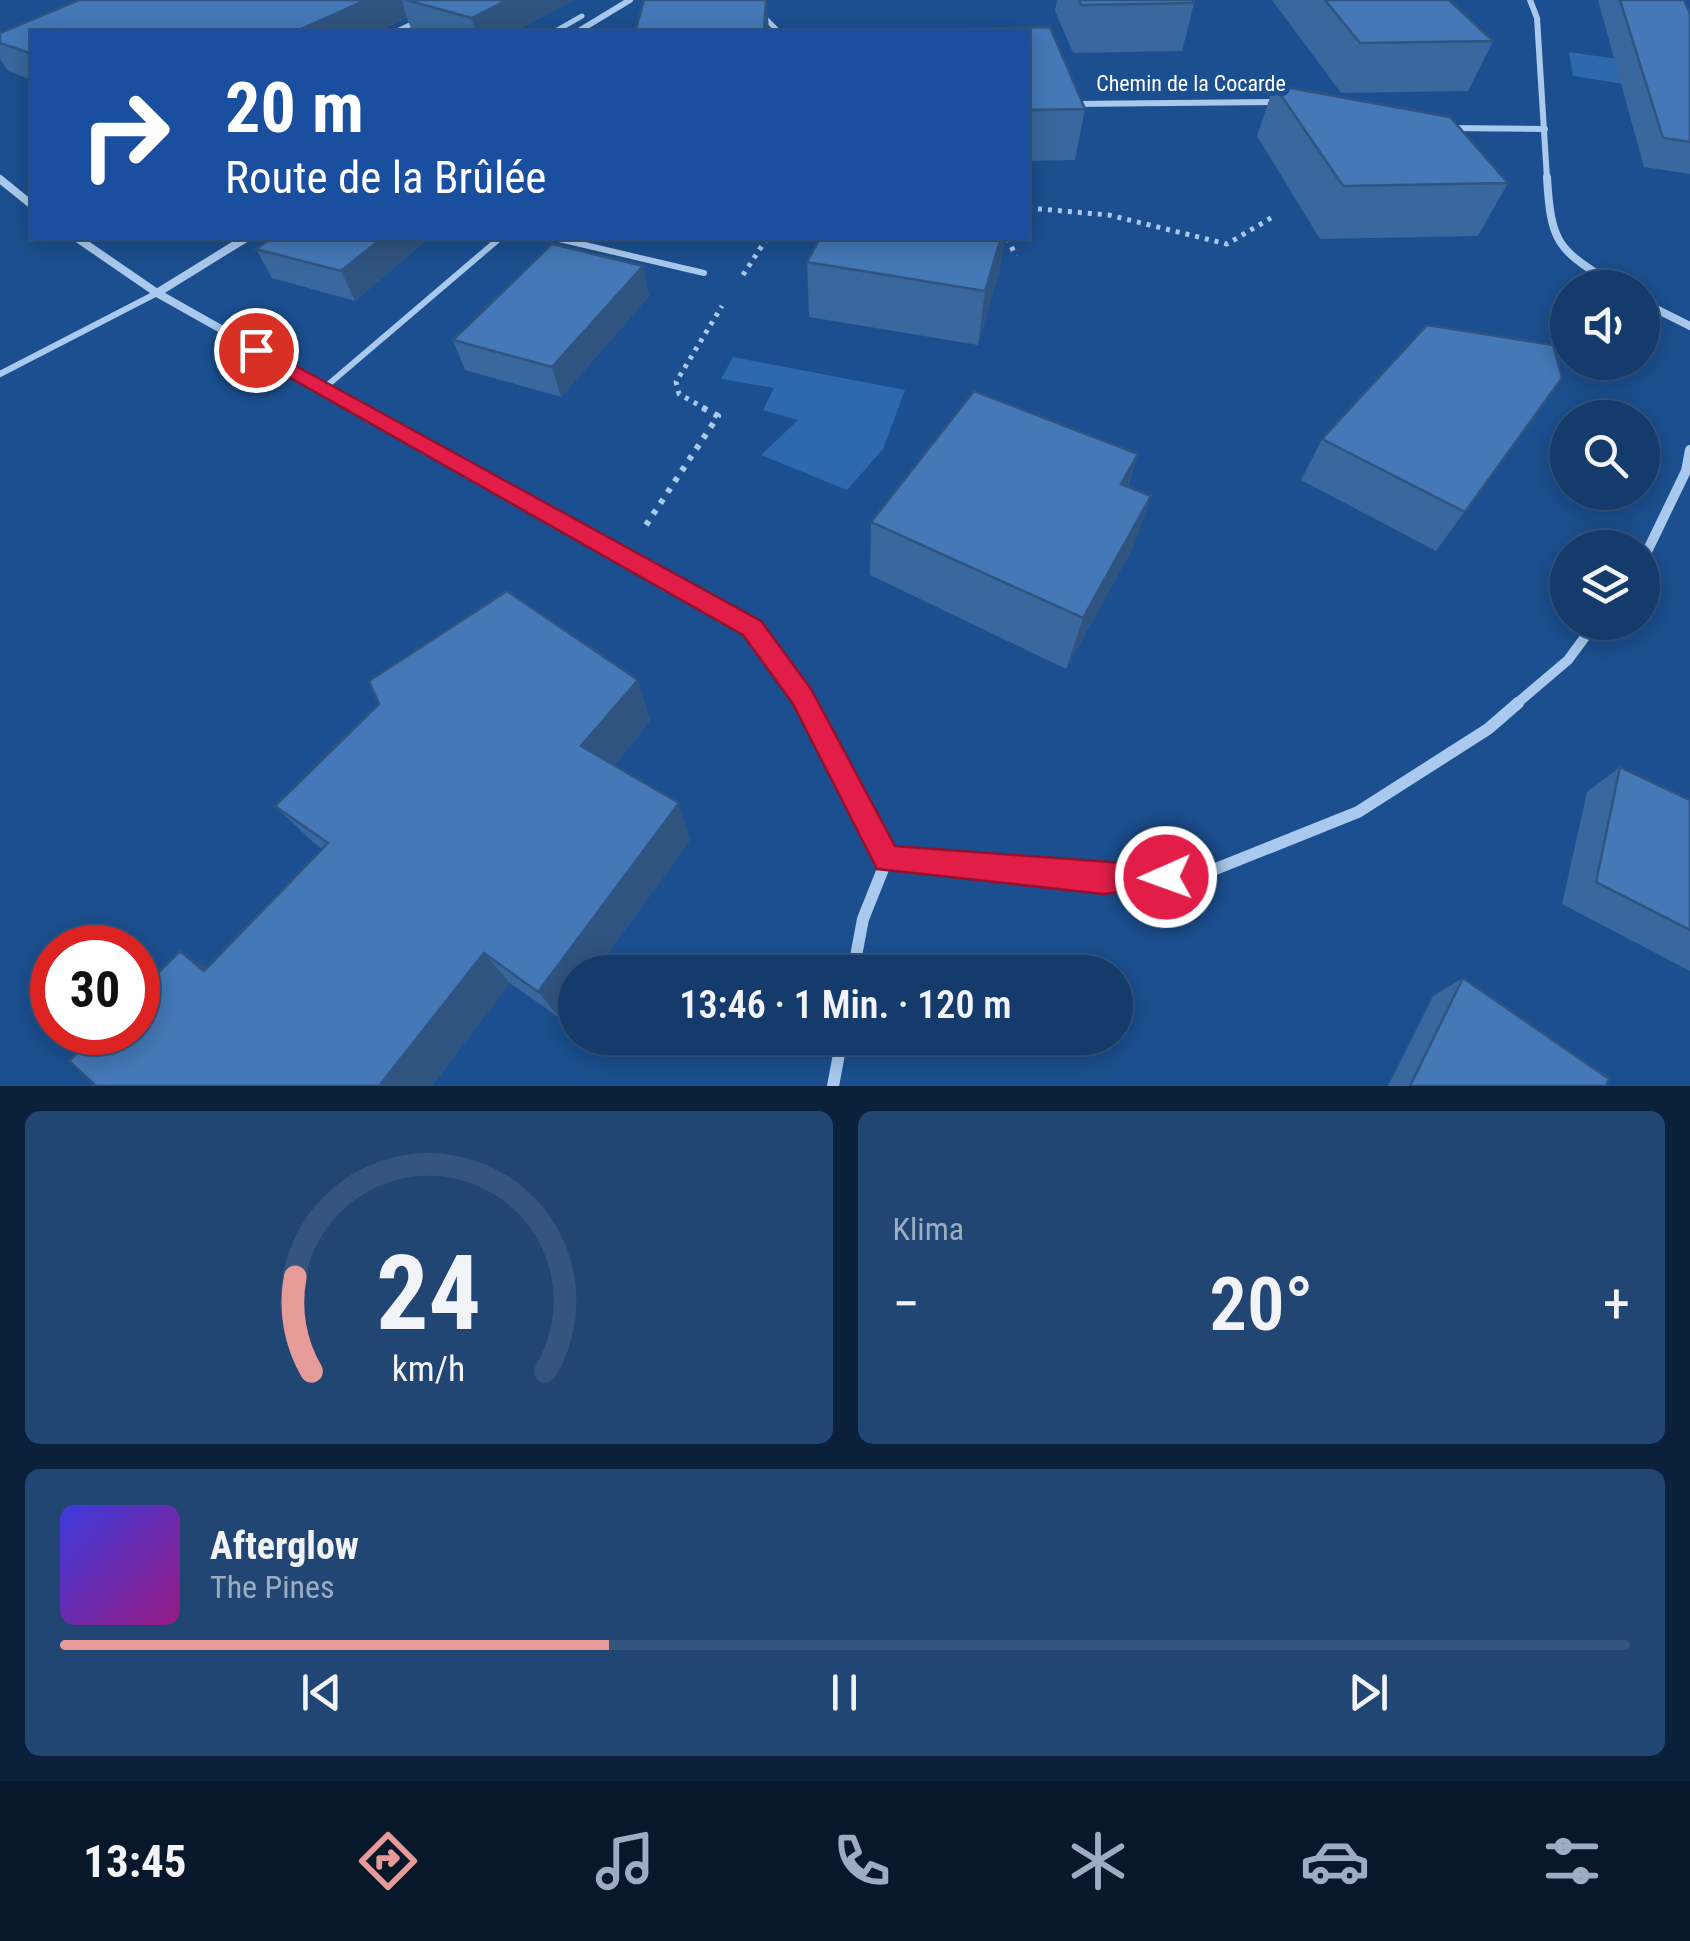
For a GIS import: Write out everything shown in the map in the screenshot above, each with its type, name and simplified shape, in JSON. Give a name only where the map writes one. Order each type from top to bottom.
[{"type":"street","points":[[580,30],[630,0]]},
{"type":"street","points":[[1530,0],[1537,18],[1550,229],[1569,255],[1591,270]]},
{"type":"street","name":"Chemin de la Cocarde","points":[[1073,104],[1293,102]]},
{"type":"street","points":[[1440,128],[1545,130]]},
{"type":"street","points":[[0,179],[30,203]]},
{"type":"street","points":[[80,240],[156,292],[323,389],[752,628],[802,696],[887,859],[863,919],[857,955]]},
{"type":"street","points":[[156,292],[243,240]]},
{"type":"street","points":[[1660,311],[1690,326]]},
{"type":"street","points":[[1657,530],[1686,471],[1690,450]]},
{"type":"street","points":[[887,859],[1103,879],[1198,876],[1358,812],[1488,729],[1568,660],[1583,640]]},
{"type":"street","points":[[833,1086],[839,1055]]},
{"type":"lane","points":[[762,14],[778,30]]},
{"type":"lane","points":[[399,30],[426,16]]},
{"type":"lane","points":[[558,30],[582,16]]},
{"type":"lane","points":[[323,389],[498,240]]},
{"type":"lane","points":[[563,240],[704,272]]},
{"type":"lane","points":[[0,374],[156,292]]},
{"type":"path","points":[[1030,208],[1110,214],[1228,244],[1276,215]]},
{"type":"path","points":[[736,285],[767,240]]},
{"type":"path","points":[[1008,240],[1016,256]]},
{"type":"path","points":[[626,555],[718,416],[679,394],[676,382],[726,300]]},
{"type":"shaded area","points":[[1569,52],[1631,61],[1637,86],[1573,76]]},
{"type":"shaded area","points":[[733,357],[905,390],[883,449],[847,490],[761,455],[798,420],[763,410],[774,388],[721,379]]},
{"type":"building","points":[[79,0],[366,0],[299,30],[30,30],[30,53],[0,43],[0,33]]},
{"type":"building","points":[[406,0],[507,0],[472,18]]},
{"type":"building","points":[[644,0],[766,0],[764,30],[636,30]]},
{"type":"building","points":[[1079,0],[1192,0],[1194,3],[1081,5]]},
{"type":"building","points":[[1325,0],[1449,0],[1493,41],[1360,43]]},
{"type":"building","points":[[1620,0],[1684,0],[1690,14],[1690,142],[1663,138]]},
{"type":"building","points":[[1050,27],[1085,109],[1030,110],[1030,30],[918,30]]},
{"type":"building","points":[[1274,85],[1450,117],[1508,183],[1343,186]]},
{"type":"building","points":[[269,240],[380,240],[341,271],[256,249]]},
{"type":"building","points":[[819,240],[1000,240],[985,291],[807,262]]},
{"type":"building","points":[[552,244],[643,266],[552,367],[453,340]]},
{"type":"building","points":[[1427,325],[1550,345],[1550,380],[1561,380],[1465,512],[1322,439]]},
{"type":"building","points":[[974,391],[1138,454],[1121,484],[1151,496],[1083,618],[871,522]]},
{"type":"building","points":[[507,591],[638,680],[581,746],[679,803],[566,955],[558,955],[558,965],[538,992],[484,953],[379,1086],[92,1086],[69,1061],[75,1055],[160,1055],[160,971],[180,951],[204,971],[328,843],[275,806],[379,704],[369,681]]},
{"type":"building","points":[[1620,767],[1690,800],[1690,930],[1596,882]]},
{"type":"building","points":[[1463,978],[1609,1079],[1606,1086],[1410,1086]]},
{"type":"route","points":[[256,350],[532,506],[700,595],[752,628],[802,696],[887,859],[1103,879],[1166,877]]}]
